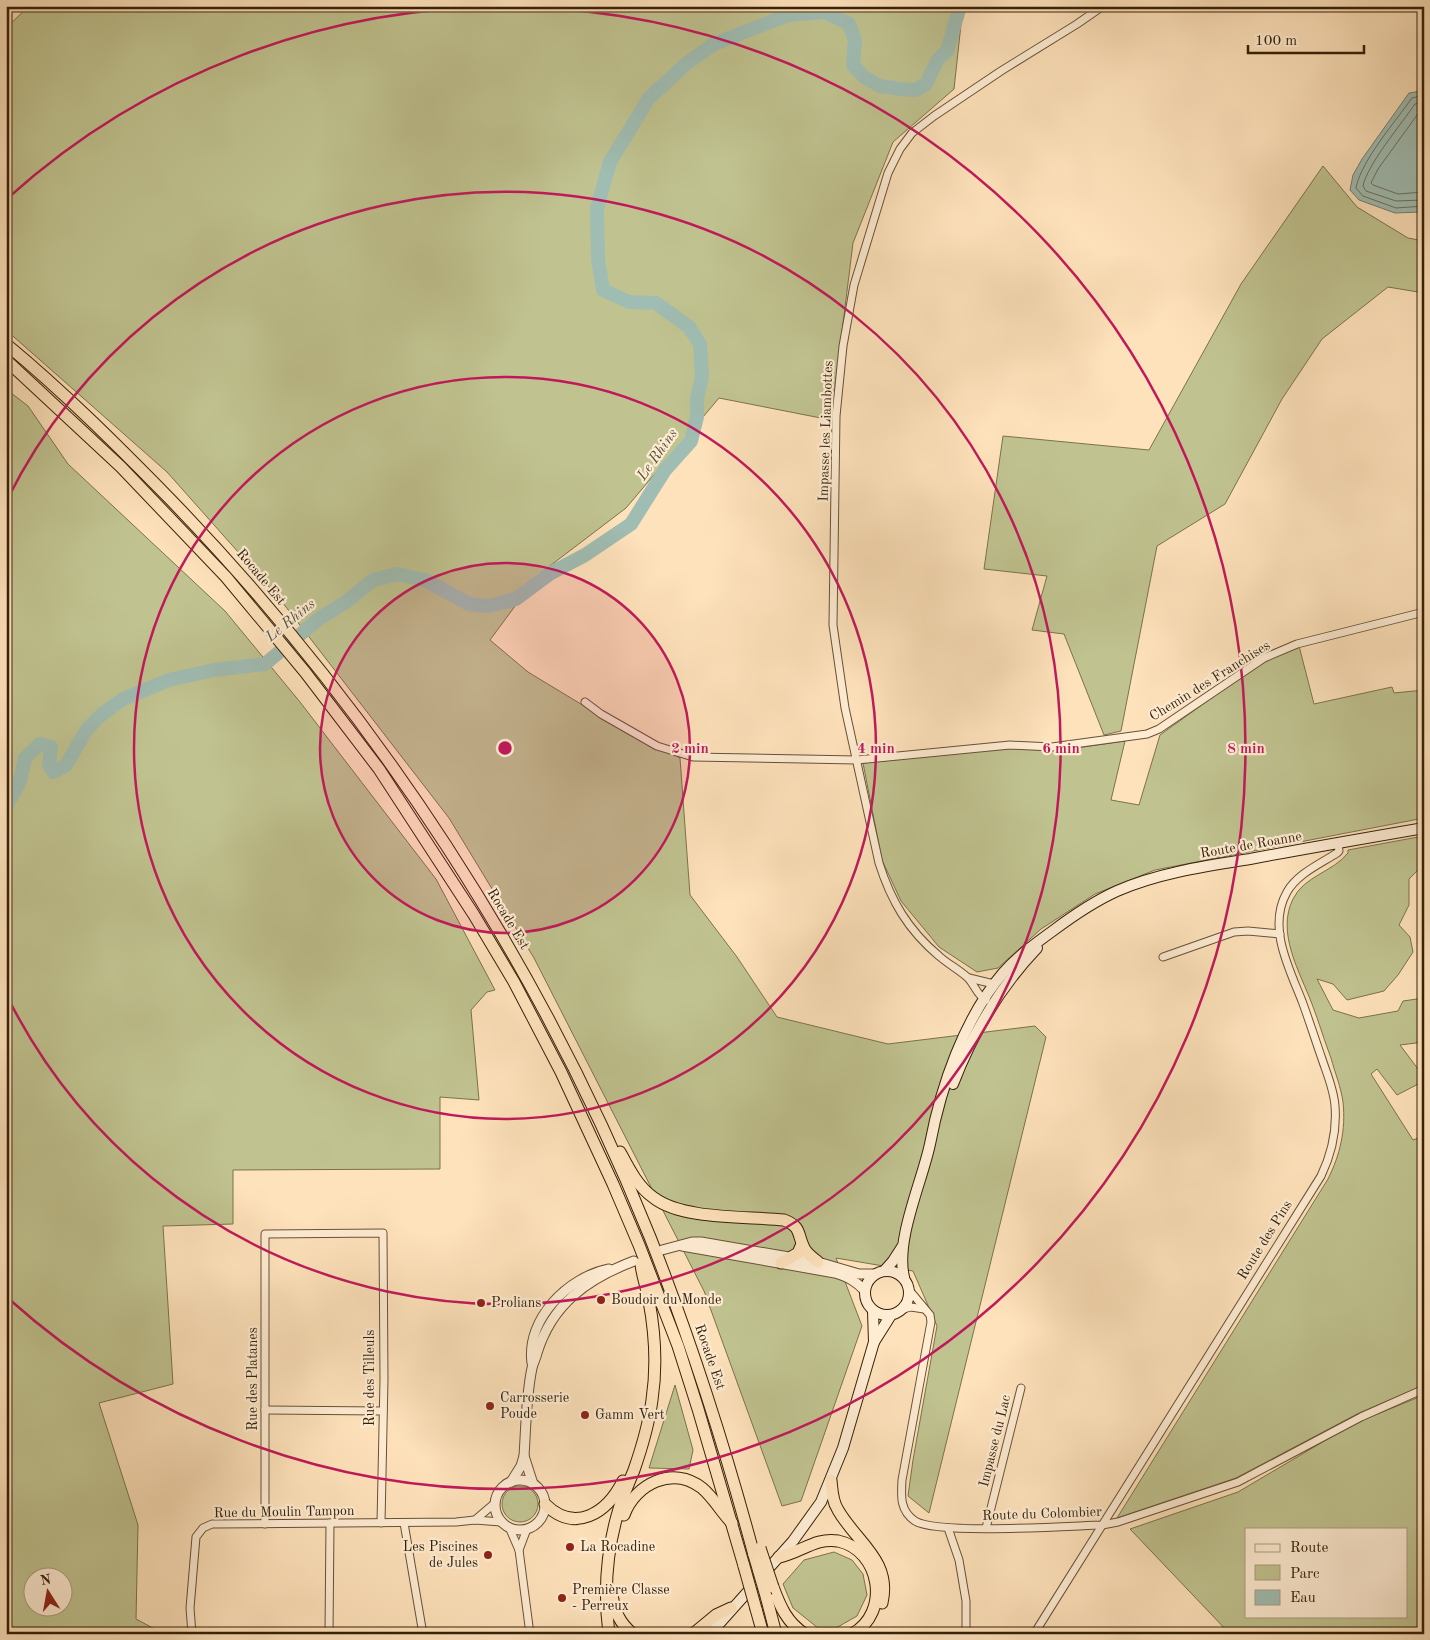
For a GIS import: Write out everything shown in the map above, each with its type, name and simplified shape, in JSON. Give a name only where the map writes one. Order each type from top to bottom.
[{"type":"highway","name":"Rocade Est","points":[[6,344],[70,400],[127,455],[228,560],[314,663],[371,736],[444,841],[525,976],[590,1102],[649,1236],[689,1341],[749,1536],[757,1551],[769,1592],[776,1634]]},
{"type":"highway","name":"Rocade Est","points":[[6,360],[122,467],[213,563],[269,628],[379,769],[474,915],[509,974],[561,1072],[639,1245],[678,1346],[733,1524],[763,1634]]},
{"type":"highway","points":[[590,1102],[602,1112],[629,1169],[644,1190],[654,1198],[672,1208],[688,1212],[784,1220],[796,1226],[805,1251],[818,1262]]},
{"type":"highway","points":[[781,1264],[798,1253],[802,1244]]},
{"type":"highway","points":[[609,1634],[606,1594],[608,1556],[617,1515],[634,1469],[652,1399],[655,1355],[652,1315],[641,1269],[639,1245]]},
{"type":"highway","points":[[545,1504],[557,1514],[570,1519],[585,1517],[601,1510],[609,1503],[626,1476],[634,1469]]},
{"type":"highway","points":[[632,1634],[616,1612],[613,1604],[612,1586],[614,1556],[621,1521],[627,1506],[634,1496],[642,1488],[656,1480],[673,1478],[691,1481],[708,1493],[721,1513],[733,1524]]},
{"type":"highway","points":[[831,1480],[833,1499],[838,1511],[874,1557],[883,1578],[882,1605],[868,1634]]},
{"type":"highway","points":[[780,1557],[791,1555],[809,1545],[828,1540],[848,1544],[863,1555],[875,1575],[876,1599],[873,1610],[865,1623],[852,1634]]},
{"type":"highway","points":[[769,1592],[796,1629],[804,1634]]},
{"type":"highway","points":[[693,1634],[716,1615],[731,1608]]},
{"type":"main road","name":"Route de Roanne","points":[[1057,928],[1088,907],[1118,891],[1175,873],[1424,828]]},
{"type":"main road","points":[[991,999],[994,984],[1023,953],[1057,928]]},
{"type":"main road","points":[[902,1247],[904,1277],[910,1290],[909,1300],[903,1309],[891,1315],[873,1311],[866,1302],[866,1284],[894,1261],[902,1247],[935,1123],[965,1032],[991,999],[1057,928]]},
{"type":"main road","points":[[991,999],[997,987],[994,984]]},
{"type":"main road","points":[[880,1272],[895,1272],[904,1277]]},
{"type":"main road","points":[[873,1311],[874,1342]]},
{"type":"main road","points":[[710,1634],[731,1608],[780,1557],[821,1502],[843,1448],[874,1342],[891,1315]]},
{"type":"street","name":"Impasse les Liambottes","points":[[969,978],[939,956],[923,941],[906,922],[894,903],[879,863],[846,708],[833,625],[836,416],[843,346],[854,285],[875,210],[900,148],[912,134],[934,116],[1103,6]]},
{"type":"street","name":"Chemin des Franchises","points":[[585,702],[601,714],[657,746],[693,757],[857,760],[1010,745],[1052,747],[1147,734],[1159,728],[1264,658],[1297,644],[1424,612]]},
{"type":"street","name":"Route des Pins","points":[[1034,1634],[1321,1176],[1331,1154],[1335,1129],[1334,1097],[1286,958],[1280,934],[1280,914],[1286,893],[1292,884],[1337,853],[1339,850],[1338,843]]},
{"type":"street","points":[[1163,957],[1234,932],[1248,931],[1280,934]]},
{"type":"street","points":[[969,978],[994,984]]},
{"type":"street","points":[[969,978],[991,999]]},
{"type":"street","name":"Rue des Tilleuls","points":[[265,1234],[383,1233],[382,1523]]},
{"type":"street","name":"Rue des Platanes","points":[[265,1234],[265,1524]]},
{"type":"street","points":[[662,1250],[692,1242],[700,1242],[818,1262],[859,1274],[880,1272]]},
{"type":"street","points":[[682,1246],[848,1277],[857,1282],[865,1291]]},
{"type":"street","points":[[474,1520],[495,1503],[500,1490],[511,1482],[521,1466],[524,1456],[532,1348],[543,1316],[557,1298],[582,1279],[600,1271],[634,1262]]},
{"type":"street","points":[[910,1290],[924,1309]]},
{"type":"street","points":[[903,1309],[911,1307],[924,1309]]},
{"type":"street","name":"Route du Colombier","points":[[924,1309],[931,1318],[930,1330],[902,1480],[902,1502],[907,1514],[916,1522],[948,1528],[1102,1525],[1146,1514],[1238,1482],[1361,1417],[1424,1389]]},
{"type":"street","name":"Impasse du Lac","points":[[986,1528],[1021,1388]]},
{"type":"street","points":[[265,1410],[383,1411]]},
{"type":"street","points":[[524,1456],[533,1484]]},
{"type":"street","points":[[495,1503],[501,1522],[509,1528],[527,1529],[541,1519],[545,1504],[541,1492],[533,1484],[522,1480],[511,1482]]},
{"type":"street","name":"Rue du Moulin Tampon","points":[[192,1634],[190,1608],[196,1537],[203,1528],[212,1524],[404,1523],[474,1520],[501,1522]]},
{"type":"street","points":[[329,1634],[330,1523]]},
{"type":"street","points":[[404,1523],[423,1634]]},
{"type":"street","points":[[509,1528],[519,1550],[530,1634]]},
{"type":"street","points":[[948,1528],[960,1560],[966,1601],[966,1634]]},
{"type":"street","points":[[519,1550],[527,1529]]},
{"type":"green space","points":[[29,6],[963,6],[954,89],[893,142],[853,243],[831,420],[719,398],[626,508],[538,575],[490,640],[528,672],[599,715],[680,758],[690,895],[737,957],[777,1017],[888,1044],[1035,1026],[1046,1037],[929,1513],[908,1496],[937,1326],[913,1271],[836,1258],[862,1326],[801,1501],[782,1506],[704,1291],[534,958],[449,818],[279,598],[167,472],[6,330],[6,28]]},
{"type":"green space","points":[[1323,166],[1357,207],[1408,238],[1424,241],[1424,293],[1388,287],[1322,339],[1282,399],[1225,504],[1157,546],[1121,731],[1104,735],[1064,634],[1032,630],[1047,576],[984,569],[1003,436],[1149,450],[1241,284]]},
{"type":"green space","points":[[6,389],[28,406],[68,464],[225,611],[300,702],[436,879],[495,990],[487,992],[471,1010],[479,1100],[440,1097],[440,1169],[233,1170],[233,1224],[163,1226],[173,1384],[99,1403],[138,1525],[136,1619],[164,1634],[6,1634]]},
{"type":"green space","points":[[1299,646],[1314,704],[1392,687],[1394,693],[1424,690],[1424,818],[1155,870],[1095,894],[1041,929],[998,968],[977,972],[939,947],[901,901],[882,860],[863,763],[1012,748],[1062,750],[1125,741],[1111,800],[1139,805],[1160,735],[1273,656]]},
{"type":"green space","points":[[1418,837],[1424,857],[1424,864],[1409,879],[1409,905],[1399,925],[1410,937],[1413,952],[1398,975],[1384,991],[1347,1000],[1333,984],[1317,979],[1333,1010],[1359,1018],[1398,1011],[1403,1001],[1424,998],[1424,1042],[1400,1045],[1424,1077],[1424,1081],[1397,1095],[1377,1069],[1371,1074],[1413,1140],[1424,1136],[1424,1385],[1359,1413],[1236,1478],[1117,1518],[1328,1179],[1339,1151],[1344,1122],[1342,1096],[1331,1058],[1296,966],[1288,939],[1288,912],[1293,899],[1304,885],[1335,865],[1348,853],[1348,850]]},
{"type":"green space","points":[[675,1385],[693,1450],[689,1469],[649,1468]]},
{"type":"green space","points":[[1424,1395],[1424,1634],[1230,1634],[1130,1529],[1238,1492],[1353,1424]]},
{"type":"green space","points":[[520,1486],[527,1487],[533,1491],[537,1497],[537,1511],[533,1517],[527,1521],[520,1522],[513,1521],[507,1517],[503,1511],[502,1504],[503,1497],[507,1491],[513,1487]]},
{"type":"green space","points":[[834,1552],[852,1560],[863,1574],[867,1595],[857,1616],[836,1628],[818,1628],[793,1608],[783,1584],[804,1560]]},
{"type":"water","points":[[1424,88],[1424,210],[1420,212],[1395,213],[1359,200],[1350,190],[1353,175],[1362,159],[1409,93],[1421,91]]},
{"type":"waterway","name":"Le Rhins","points":[[6,807],[20,781],[25,758],[40,744],[51,747],[49,765],[53,772],[66,765],[87,729],[101,715],[123,699],[169,680],[214,670],[265,664],[320,618],[346,602],[373,580],[397,574],[425,580],[469,604],[489,606],[516,599],[551,573],[585,555],[631,524],[665,470],[691,441],[697,417],[697,399],[702,376],[700,344],[689,327],[656,303],[629,302],[603,290],[598,259],[597,208],[610,162],[649,98],[686,64],[714,44],[788,15],[825,12],[849,24],[855,40],[853,65],[864,77],[880,86],[915,90],[926,84],[938,59],[947,51],[960,6]]},
{"type":"place","name":"Boudoir du Monde","points":[[601,1300]]},
{"type":"place","name":"Prolians","points":[[481,1303]]},
{"type":"place","name":"Carrosserie Poude","points":[[490,1406]]},
{"type":"place","name":"Gamm Vert","points":[[585,1415]]},
{"type":"place","name":"La Rocadine","points":[[570,1547]]},
{"type":"place","name":"Les Piscines de Jules","points":[[488,1555]]},
{"type":"place","name":"Première Classe - Perreux","points":[[562,1598]]}]
